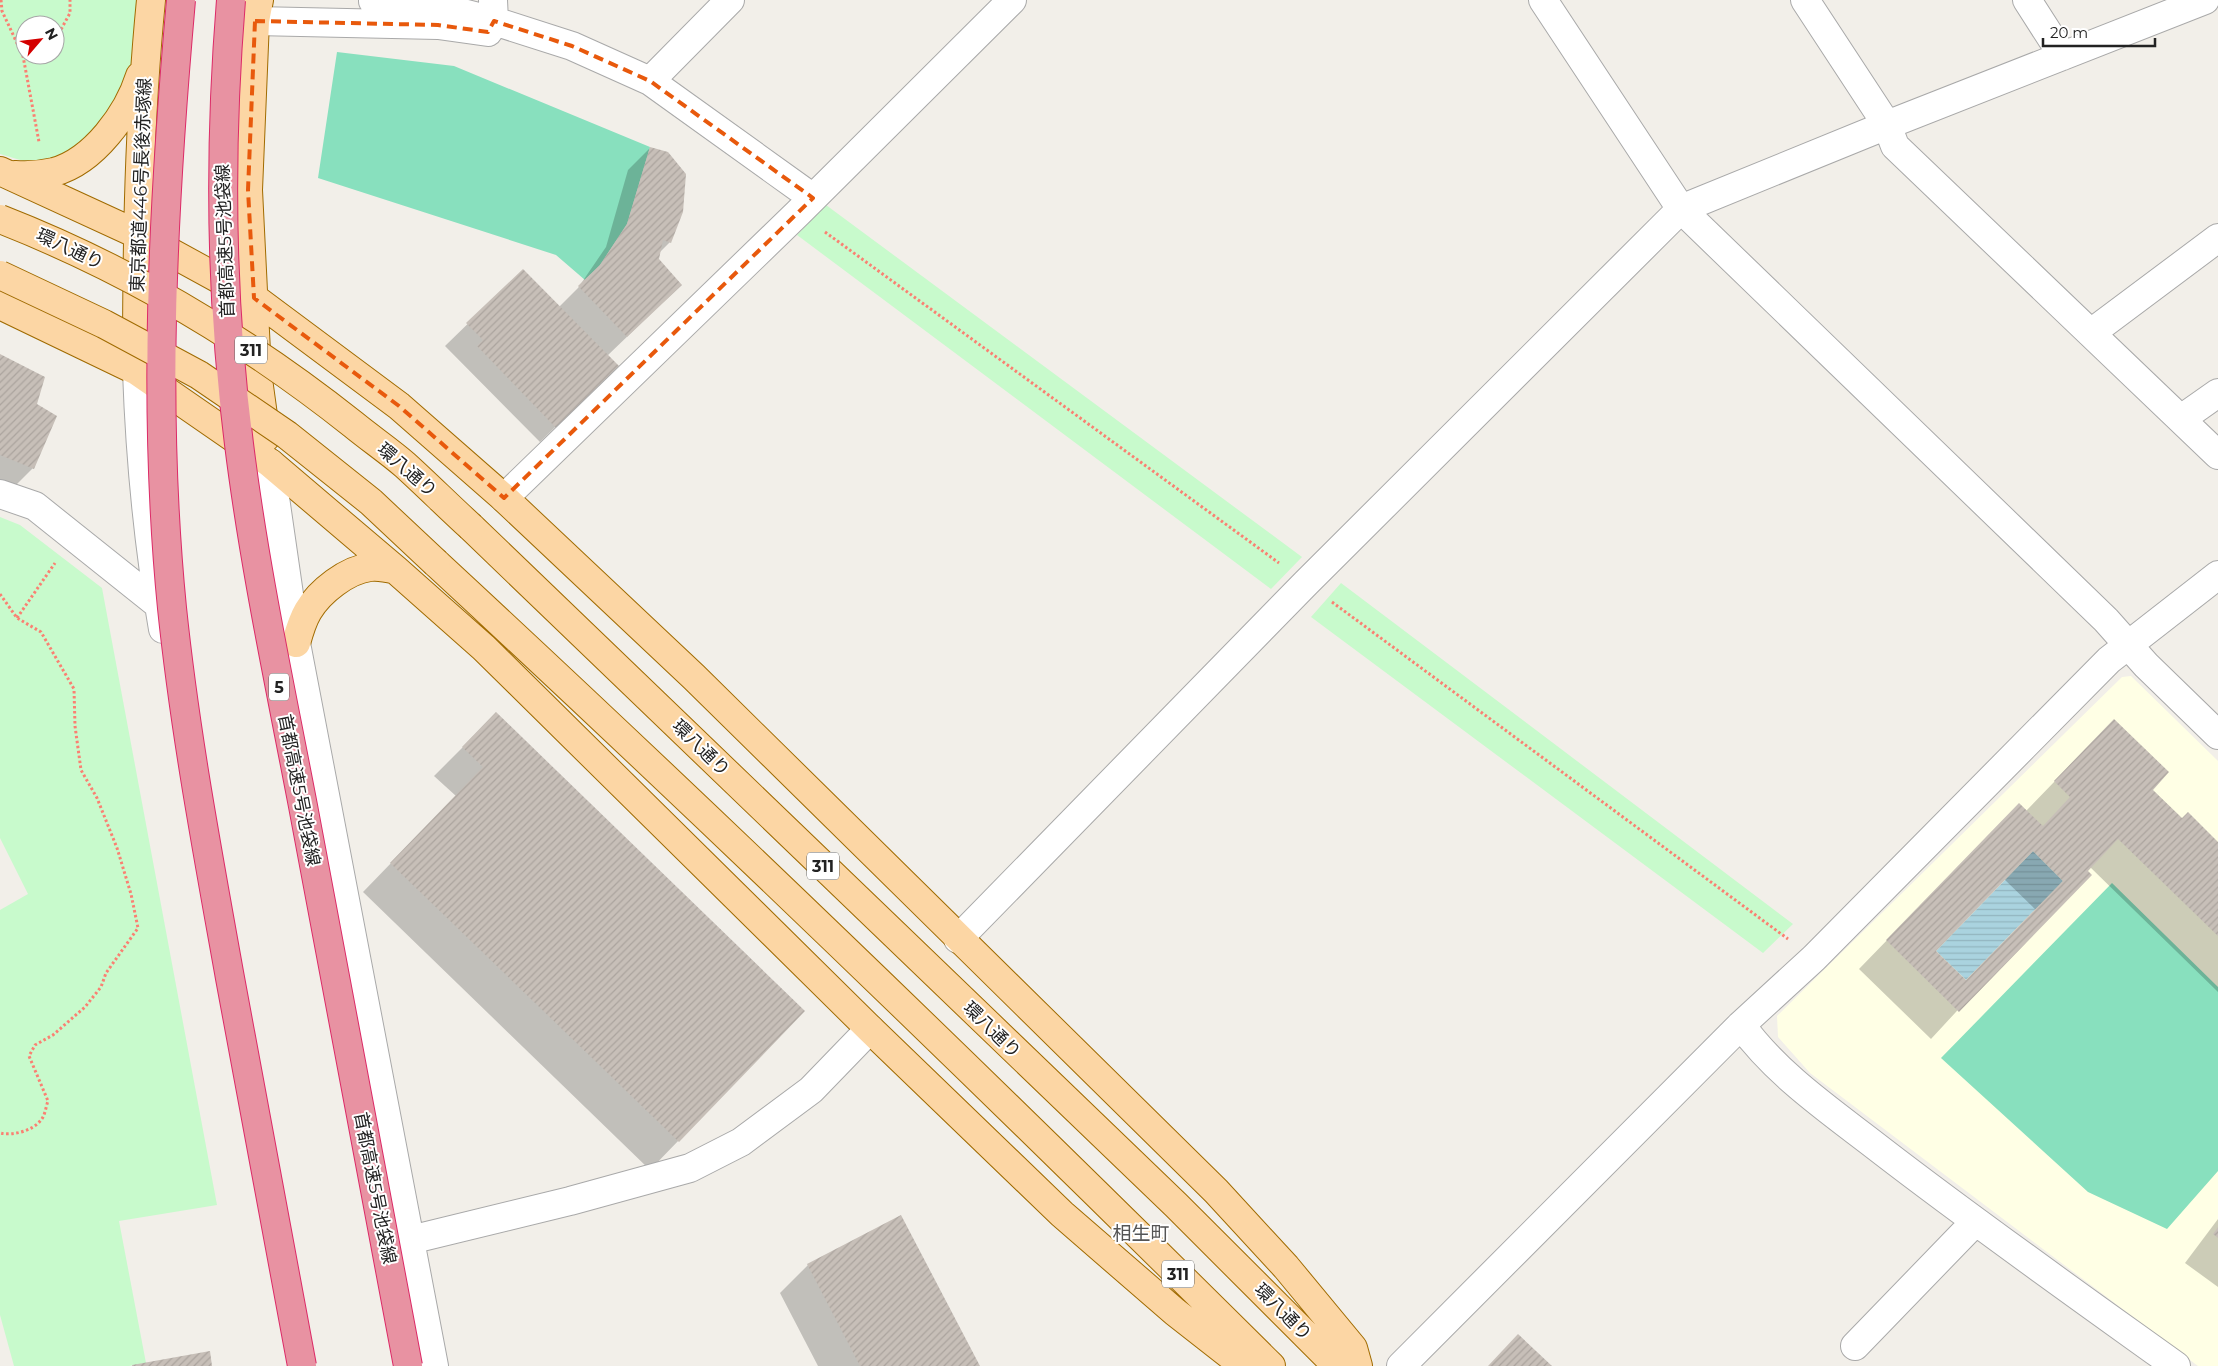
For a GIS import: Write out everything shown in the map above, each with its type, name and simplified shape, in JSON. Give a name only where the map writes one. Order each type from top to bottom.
[{"type":"highway","points":[[181,0],[168,146],[163,257],[161,372],[165,493],[172,606],[184,710],[201,816],[302,1366]]},
{"type":"highway","name":"首都高速5号池袋線","points":[[231,0],[222,175],[224,266],[230,362],[239,445],[273,655],[408,1366]]},
{"type":"main road","name":"東京都道446号長後赤塚線","points":[[136,371],[137,234],[146,57],[151,0]]},
{"type":"main road","points":[[257,11],[248,190],[257,372],[270,463]]},
{"type":"main road","points":[[6,173],[35,176],[56,172],[77,161],[97,145],[128,104],[146,57]]},
{"type":"main road","points":[[6,173],[137,234],[254,298],[399,406],[504,498],[694,677],[1216,1191],[1286,1267],[1353,1348],[1358,1366]]},
{"type":"main road","name":"環八通り","points":[[0,219],[134,279],[200,317],[316,395],[404,465],[574,625],[1007,1045],[1176,1205],[1337,1366]]},
{"type":"main road","name":"311","points":[[0,275],[104,324],[199,375],[287,435],[371,502],[541,660],[1085,1181],[1272,1366]]},
{"type":"main road","points":[[0,305],[136,371],[270,463],[396,570],[491,655],[870,1029],[1062,1214],[1175,1312],[1244,1366]]},
{"type":"main road","points":[[296,643],[302,623],[309,609],[338,581],[356,571],[370,567],[396,570]]},
{"type":"street","points":[[650,81],[730,0]]},
{"type":"street","points":[[504,498],[806,205],[1012,0]]},
{"type":"street","points":[[1543,0],[1681,209],[2098,613],[2218,735]]},
{"type":"street","points":[[1805,0],[1887,125],[1895,146],[2218,455]]},
{"type":"street","points":[[2027,0],[2063,56]]},
{"type":"street","points":[[958,939],[1306,583],[1681,209],[1887,125],[2205,0]]},
{"type":"street","points":[[373,1],[493,10],[650,81],[806,205]]},
{"type":"street","points":[[257,11],[438,25],[488,32],[493,10]]},
{"type":"street","points":[[2091,333],[2218,238]]},
{"type":"street","points":[[136,371],[142,479],[158,605],[196,815],[308,1366]]},
{"type":"street","points":[[2181,419],[2218,393]]},
{"type":"street","points":[[270,463],[296,643],[434,1366]]},
{"type":"street","points":[[0,494],[35,506],[158,605]]},
{"type":"street","points":[[1401,1366],[1741,1024],[1814,958],[2102,667],[2218,575]]},
{"type":"street","points":[[1741,1024],[1755,1045],[1791,1080],[1975,1222],[2176,1366]]},
{"type":"street","points":[[410,1240],[570,1201],[690,1168],[741,1142],[811,1090],[870,1029]]},
{"type":"street","points":[[1855,1346],[1975,1222]]},
{"type":"path","points":[[2,0],[2,11],[15,38]]},
{"type":"path","points":[[65,22],[70,13],[70,0]]},
{"type":"path","points":[[26,65],[39,142]]},
{"type":"path","points":[[806,205],[1306,583],[1789,940]]},
{"type":"path","points":[[17,618],[58,558]]},
{"type":"path","points":[[0,594],[17,618],[41,632],[74,689],[75,726],[81,770],[97,798],[117,848],[131,894],[138,928],[106,973],[101,987],[85,1007],[53,1034],[35,1045],[29,1056],[48,1101],[41,1120],[25,1131],[7,1135],[0,1133]]},
{"type":"highlighted area","points":[[255,21],[438,25],[488,32],[494,21],[572,46],[650,81],[813,198],[504,498],[399,406],[254,298],[248,190]]},
{"type":"shaded area","points":[[2131,676],[2218,761],[2218,1366],[2198,1366],[1810,1073],[1778,1037],[1777,1016],[2122,677]]},
{"type":"green space","points":[[0,0],[138,0],[134,59],[126,89],[103,129],[71,152],[37,165],[0,154]]},
{"type":"green space","points":[[337,52],[454,66],[650,147],[627,224],[600,265],[585,280],[556,255],[318,178]]},
{"type":"green space","points":[[826,205],[1302,557],[1271,589],[797,235]]},
{"type":"green space","points":[[0,517],[20,525],[102,588],[217,1205],[119,1221],[146,1363],[129,1366],[14,1366],[0,1315],[0,910],[28,894],[0,838]]},
{"type":"green space","points":[[1341,583],[1793,924],[1763,953],[1311,617]]},
{"type":"green space","points":[[2112,883],[2218,987],[2218,1171],[2167,1229],[2088,1192],[1941,1058]]},
{"type":"water","points":[[2033,851],[2063,881],[1966,980],[1936,951]]},
{"type":"building","points":[[650,147],[668,152],[686,174],[683,212],[671,243],[663,240],[659,259],[682,285],[627,337],[578,286],[600,265],[627,224]]},
{"type":"building","points":[[523,269],[619,366],[556,428],[477,346],[483,340],[466,323]]},
{"type":"building","points":[[0,354],[45,377],[37,404],[57,416],[34,469],[0,455]]},
{"type":"building","points":[[496,712],[805,1011],[679,1142],[390,863],[483,767],[462,747]]},
{"type":"building","points":[[2114,719],[2169,772],[2153,790],[2182,818],[2188,812],[2218,842],[2218,936],[2118,839],[2088,871],[2092,875],[1959,1012],[1886,940],[2019,803],[2043,826],[2070,797],[2054,781]],"holes":[[[2033,851],[2063,881],[1966,980],[1936,951]]]},
{"type":"building","points":[[901,1215],[980,1366],[860,1366],[807,1264]]},
{"type":"building","points":[[2218,1227],[2218,1238],[2213,1234]]},
{"type":"building","points":[[1518,1334],[1552,1366],[1488,1366]]},
{"type":"building","points":[[210,1351],[212,1366],[132,1366],[132,1365]]},
{"type":"district","name":"相生町","points":[[1141,1233]]}]
